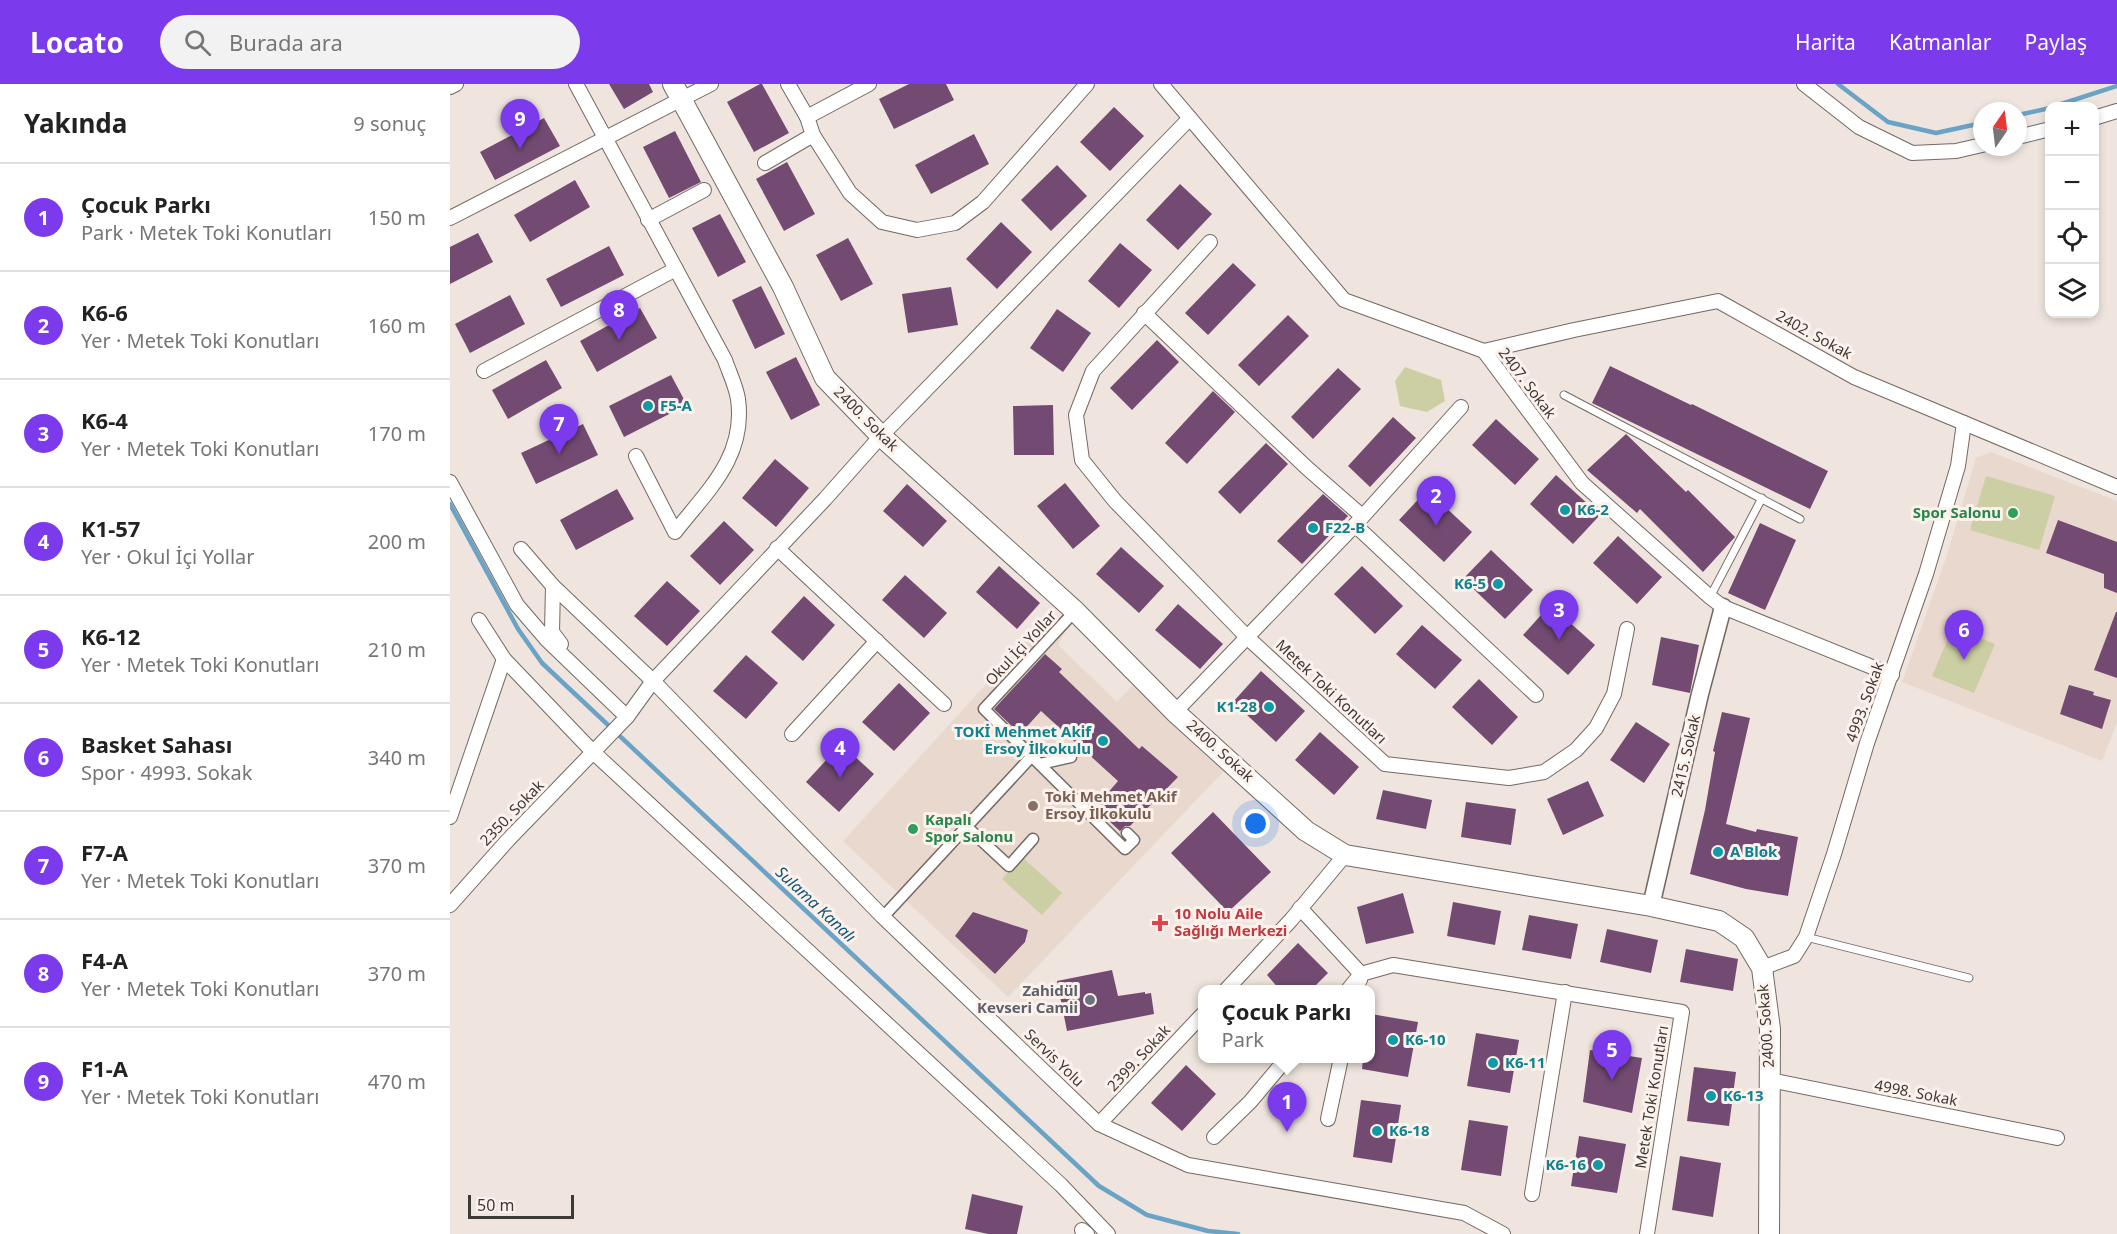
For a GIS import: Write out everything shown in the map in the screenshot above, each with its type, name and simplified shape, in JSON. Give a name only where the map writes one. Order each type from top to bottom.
[{"type":"main road","name":"2400. Sokak","points":[[677,92],[783,287],[825,378],[881,436],[1076,611],[1175,712],[1306,831],[1345,855],[1651,906],[1719,921],[1744,938],[1762,968],[1770,1029],[1769,1234]]},
{"type":"street","points":[[450,87],[456,84]]},
{"type":"street","points":[[576,84],[725,360],[738,399],[738,434],[724,470],[675,532],[636,456]]},
{"type":"street","points":[[450,218],[606,139],[677,92],[711,84]]},
{"type":"street","points":[[788,84],[807,117],[813,135],[850,193],[882,222],[917,230],[955,223],[983,202],[1087,84]]},
{"type":"street","points":[[807,117],[869,84]]},
{"type":"street","name":"2407. Sokak","points":[[1161,84],[1344,300],[1484,351],[1581,483],[1716,602],[1892,675]]},
{"type":"street","points":[[1804,84],[1859,128],[1912,153],[1956,151],[1973,147]]},
{"type":"street","points":[[2099,116],[2117,111]]},
{"type":"street","name":"2350. Sokak","points":[[450,905],[508,840],[628,716],[653,681],[825,499],[881,436],[1190,118]]},
{"type":"street","points":[[2027,134],[2045,130]]},
{"type":"street","points":[[765,163],[813,135]]},
{"type":"street","points":[[648,220],[704,190]]},
{"type":"street","name":"Metek Toki Konutları","points":[[1210,242],[1093,371],[1076,415],[1082,460],[1115,501],[1248,638],[1385,764],[1509,778],[1544,772],[1576,750],[1596,728],[1614,694],[1627,629]]},
{"type":"street","points":[[484,371],[676,269]]},
{"type":"street","name":"2402. Sokak","points":[[1484,351],[1718,301],[1854,376],[2117,487]]},
{"type":"street","points":[[1144,313],[1307,468],[1536,695]]},
{"type":"street","points":[[1175,712],[1359,521],[1461,407]]},
{"type":"street","name":"4993. Sokak","points":[[1762,968],[1794,956],[1806,937],[1834,855],[1867,743],[1926,574],[1955,477],[1964,423]]},
{"type":"street","points":[[450,482],[517,605],[547,640],[628,716]]},
{"type":"street","points":[[777,548],[944,704]]},
{"type":"street","name":"Servis Yolu","points":[[521,549],[553,586],[653,681],[883,917],[1099,1124],[1188,1165],[1464,1213],[1503,1234]]},
{"type":"street","points":[[553,586],[552,632],[628,716]]},
{"type":"street","name":"2415. Sokak","points":[[1651,906],[1700,694],[1716,602]]},
{"type":"street","name":"Okul İçi Yollar","points":[[1076,611],[984,709],[1125,849],[1134,840],[1128,833]]},
{"type":"street","points":[[478,620],[504,659],[1061,1185],[1108,1234]]},
{"type":"street","points":[[792,734],[877,641]]},
{"type":"street","points":[[450,817],[504,659]]},
{"type":"street","points":[[883,917],[967,827],[1036,760],[1071,757]]},
{"type":"street","points":[[967,827],[1009,866],[1033,839]]},
{"type":"street","points":[[1231,985],[1345,855]]},
{"type":"street","points":[[1300,908],[1361,974]]},
{"type":"street","name":"Metek Toki Konutları","points":[[1361,974],[1393,965],[1682,1012],[1647,1234]]},
{"type":"street","points":[[1351,985],[1361,974]]},
{"type":"street","points":[[1358,985],[1361,974]]},
{"type":"street","points":[[1532,1194],[1565,992]]},
{"type":"street","name":"2399. Sokak","points":[[1099,1124],[1198,1019]]},
{"type":"street","points":[[1214,1137],[1250,1102],[1284,1063]]},
{"type":"street","points":[[1328,1119],[1340,1063]]},
{"type":"street","name":"4998. Sokak","points":[[1770,1080],[2057,1138]]},
{"type":"lane","points":[[1564,394],[1800,519]]},
{"type":"lane","points":[[1716,602],[1762,498]]},
{"type":"lane","points":[[1806,937],[1969,978]]},
{"type":"shaded area","points":[[1991,452],[2117,501],[2117,723],[2102,761],[1902,682],[1947,555],[1976,458]]},
{"type":"shaded area","name":"Toki Mehmet Akif Ersoy İlkokulu","points":[[1052,612],[1067,628],[1058,645],[1117,702],[1133,685],[1224,771],[1008,997],[843,841]]},
{"type":"green space","points":[[1405,367],[1441,380],[1445,401],[1427,412],[1400,406],[1395,381]]},
{"type":"green space","name":"Spor Salonu","points":[[1986,476],[2055,496],[2039,550],[1970,530]]},
{"type":"green space","points":[[1953,627],[1995,644],[1974,693],[1932,676]]},
{"type":"green space","points":[[1022,857],[1062,893],[1042,915],[1002,879]]},
{"type":"building","points":[[609,84],[649,84],[653,92],[624,109]]},
{"type":"building","points":[[760,84],[789,133],[754,152],[727,102]]},
{"type":"building","points":[[909,84],[946,84],[954,100],[894,129],[879,99]]},
{"type":"building","points":[[1114,107],[1144,136],[1110,171],[1080,142]]},
{"type":"building","points":[[544,118],[560,146],[495,180],[480,152]]},
{"type":"building","points":[[675,131],[701,182],[669,198],[643,147]]},
{"type":"building","points":[[974,134],[989,164],[931,194],[915,165]]},
{"type":"building","points":[[787,162],[815,214],[784,231],[756,179]]},
{"type":"building","points":[[1057,165],[1087,196],[1051,231],[1021,200]]},
{"type":"building","points":[[575,180],[590,207],[530,242],[514,215]]},
{"type":"building","points":[[1180,184],[1212,214],[1178,250],[1146,220]]},
{"type":"building","points":[[720,214],[746,262],[718,277],[692,228]]},
{"type":"building","points":[[1001,222],[1032,252],[997,289],[966,259]]},
{"type":"building","points":[[478,233],[493,262],[450,284],[450,247]]},
{"type":"building","points":[[848,238],[873,284],[841,301],[816,255]]},
{"type":"building","points":[[1120,243],[1152,270],[1119,308],[1088,281]]},
{"type":"building","points":[[609,246],[624,275],[561,307],[546,279]]},
{"type":"building","points":[[1233,263],[1256,285],[1208,335],[1185,313]]},
{"type":"building","points":[[761,286],[785,334],[755,349],[732,300]]},
{"type":"building","points":[[951,287],[958,325],[908,333],[902,294]]},
{"type":"building","points":[[510,295],[525,324],[470,353],[455,324]]},
{"type":"building","points":[[640,308],[657,338],[597,372],[580,341]]},
{"type":"building","points":[[1057,309],[1091,333],[1063,372],[1030,348]]},
{"type":"building","points":[[1288,315],[1309,336],[1259,386],[1238,365]]},
{"type":"building","points":[[1157,340],[1179,362],[1132,410],[1110,388]]},
{"type":"building","points":[[796,357],[820,405],[791,420],[766,372]]},
{"type":"building","points":[[546,360],[562,388],[508,419],[492,390]]},
{"type":"building","points":[[1610,366],[1828,471],[1810,509],[1592,403]]},
{"type":"building","points":[[1338,368],[1361,389],[1313,439],[1291,417]]},
{"type":"building","name":"F5-A","points":[[671,375],[687,405],[624,437],[609,406]]},
{"type":"building","points":[[1213,391],[1235,412],[1187,464],[1165,443]]},
{"type":"building","points":[[1053,405],[1054,455],[1014,455],[1013,406]]},
{"type":"building","points":[[1393,417],[1416,438],[1370,487],[1348,466]]},
{"type":"building","points":[[1496,419],[1539,459],[1515,485],[1472,445]]},
{"type":"building","points":[[583,424],[598,455],[536,484],[521,453]]},
{"type":"building","points":[[1626,434],[1686,492],[1688,490],[1735,537],[1703,572],[1640,509],[1637,513],[1587,470]]},
{"type":"building","points":[[1266,443],[1288,464],[1240,514],[1218,492]]},
{"type":"building","points":[[775,459],[809,488],[776,527],[742,498]]},
{"type":"building","name":"K6-2","points":[[1556,475],[1600,515],[1573,544],[1530,504]]},
{"type":"building","points":[[1065,483],[1100,526],[1073,549],[1037,506]]},
{"type":"building","points":[[907,484],[947,521],[923,547],[883,511]]},
{"type":"building","points":[[617,489],[634,519],[576,550],[560,520]]},
{"type":"building","points":[[1427,490],[1472,532],[1444,562],[1399,520]]},
{"type":"building","name":"F22-B","points":[[1323,494],[1348,516],[1302,564],[1277,541]]},
{"type":"building","points":[[2058,520],[2117,542],[2117,593],[2104,588],[2104,574],[2046,553]]},
{"type":"building","points":[[724,521],[754,550],[720,585],[690,556]]},
{"type":"building","points":[[1760,523],[1796,540],[1765,610],[1728,593]]},
{"type":"building","points":[[1618,536],[1662,577],[1637,604],[1593,563]]},
{"type":"building","points":[[1121,547],[1164,586],[1139,613],[1096,574]]},
{"type":"building","name":"K6-5","points":[[1491,550],[1533,590],[1505,619],[1463,579]]},
{"type":"building","points":[[999,566],[1040,603],[1017,629],[976,592]]},
{"type":"building","points":[[1362,566],[1403,606],[1375,634],[1334,594]]},
{"type":"building","points":[[905,575],[947,613],[924,638],[882,600]]},
{"type":"building","points":[[667,581],[700,611],[667,646],[634,616]]},
{"type":"building","points":[[804,596],[835,625],[803,661],[771,632]]},
{"type":"building","points":[[1178,604],[1223,644],[1200,669],[1155,630]]},
{"type":"building","points":[[1550,605],[1595,645],[1568,675],[1523,635]]},
{"type":"building","points":[[2117,612],[2117,678],[2094,670]]},
{"type":"building","points":[[1422,625],[1462,660],[1435,689],[1396,654]]},
{"type":"building","points":[[1661,637],[1699,645],[1690,693],[1652,685]]},
{"type":"building","name":"TOKİ Mehmet Akif Ersoy İlkokulu","points":[[1045,654],[1062,669],[1059,672],[1139,749],[1142,746],[1178,777],[1130,826],[1125,826],[1120,831],[1095,808],[1118,781],[1041,711],[1020,734],[994,709]]},
{"type":"building","points":[[746,655],[778,683],[746,719],[713,691]]},
{"type":"building","name":"K1-28","points":[[1261,671],[1305,711],[1276,742],[1233,702]]},
{"type":"building","points":[[1479,679],[1518,717],[1492,745],[1452,707]]},
{"type":"building","points":[[899,683],[930,713],[894,751],[862,722]]},
{"type":"building","points":[[2069,685],[2094,692],[2093,695],[2111,700],[2102,729],[2060,714]]},
{"type":"building","points":[[1722,712],[1750,718],[1726,824],[1756,832],[1757,829],[1798,837],[1788,896],[1746,889],[1690,874],[1705,810],[1715,752],[1713,751]]},
{"type":"building","points":[[1636,722],[1670,744],[1644,783],[1610,760]]},
{"type":"building","points":[[1320,732],[1359,767],[1334,795],[1295,760]]},
{"type":"building","points":[[841,744],[874,774],[839,812],[806,782]]},
{"type":"building","points":[[1588,781],[1604,816],[1563,835],[1547,799]]},
{"type":"building","points":[[1383,790],[1432,800],[1426,829],[1376,819]]},
{"type":"building","points":[[1466,802],[1516,809],[1511,845],[1461,837]]},
{"type":"building","points":[[1213,812],[1271,872],[1228,912],[1171,853]]},
{"type":"building","points":[[1403,893],[1414,933],[1366,944],[1357,907]]},
{"type":"building","points":[[1453,902],[1501,911],[1495,945],[1447,936]]},
{"type":"building","points":[[973,912],[1028,930],[1025,942],[995,974],[955,936]]},
{"type":"building","points":[[1529,915],[1578,924],[1571,959],[1522,950]]},
{"type":"building","points":[[1607,929],[1658,940],[1651,973],[1600,962]]},
{"type":"building","points":[[1298,943],[1328,973],[1316,985],[1276,985],[1267,975]]},
{"type":"building","points":[[1686,949],[1738,959],[1733,991],[1680,982]]},
{"type":"building","name":"Zahidül Kevseri Camii","points":[[1112,970],[1118,996],[1151,993],[1154,1014],[1067,1031],[1057,981]]},
{"type":"building","name":"K6-10","points":[[1375,1015],[1418,1022],[1408,1077],[1362,1069],[1363,1063],[1375,1063]]},
{"type":"building","name":"K6-11","points":[[1476,1033],[1519,1040],[1510,1093],[1467,1086]]},
{"type":"building","points":[[1590,1050],[1642,1058],[1632,1113],[1583,1102]]},
{"type":"building","points":[[1186,1065],[1216,1094],[1182,1131],[1151,1103]]},
{"type":"building","name":"K6-13","points":[[1694,1067],[1736,1072],[1729,1126],[1687,1121]]},
{"type":"building","name":"K6-18","points":[[1361,1100],[1401,1105],[1392,1163],[1353,1157]]},
{"type":"building","points":[[1469,1120],[1508,1126],[1501,1176],[1461,1170]]},
{"type":"building","name":"K6-16","points":[[1579,1136],[1626,1144],[1617,1193],[1571,1186]]},
{"type":"building","points":[[1680,1156],[1721,1163],[1713,1217],[1672,1210]]},
{"type":"building","points":[[972,1194],[1023,1206],[1017,1234],[988,1234],[965,1229]]},
{"type":"waterway","points":[[1838,84],[1888,122],[1936,133],[1973,125]]},
{"type":"waterway","points":[[2067,102],[2117,86]]},
{"type":"waterway","points":[[2027,113],[2045,109]]},
{"type":"waterway","name":"Sulama Kanalı","points":[[450,504],[518,629],[542,663],[1099,1186],[1147,1215],[1208,1231],[1238,1234]]},
{"type":"place","name":"F1-A","points":[[520,149]]},
{"type":"place","name":"F4-A","points":[[619,340]]},
{"type":"place","name":"F5-A","points":[[648,406]]},
{"type":"place","name":"F7-A","points":[[559,454]]},
{"type":"place","name":"K6-2","points":[[1565,510]]},
{"type":"place","name":"Spor Salonu","points":[[2013,513]]},
{"type":"place","name":"K6-6","points":[[1436,526]]},
{"type":"place","name":"F22-B","points":[[1313,528]]},
{"type":"place","name":"K6-5","points":[[1498,584]]},
{"type":"place","name":"K6-4","points":[[1559,640]]},
{"type":"place","name":"Basket Sahası","points":[[1964,660]]},
{"type":"place","name":"K1-28","points":[[1269,707]]},
{"type":"place","name":"TOKİ Mehmet Akif Ersoy İlkokulu","points":[[1103,741]]},
{"type":"place","name":"K1-57","points":[[840,778]]},
{"type":"place","name":"Toki Mehmet Akif Ersoy İlkokulu","points":[[1033,806]]},
{"type":"place","name":"Kapalı Spor Salonu","points":[[913,829]]},
{"type":"place","name":"A Blok","points":[[1718,852]]},
{"type":"place","name":"10 Nolu Aile Sağlığı Merkezi","points":[[1160,923]]},
{"type":"place","name":"Zahidül Kevseri Camii","points":[[1090,1000]]},
{"type":"place","name":"K6-10","points":[[1393,1040]]},
{"type":"place","name":"K6-11","points":[[1493,1063]]},
{"type":"place","name":"K6-12","points":[[1612,1080]]},
{"type":"place","name":"K6-13","points":[[1711,1096]]},
{"type":"place","name":"K6-18","points":[[1377,1131]]},
{"type":"place","name":"Çocuk Parkı","points":[[1287,1132]]},
{"type":"place","name":"K6-16","points":[[1598,1165]]}]
